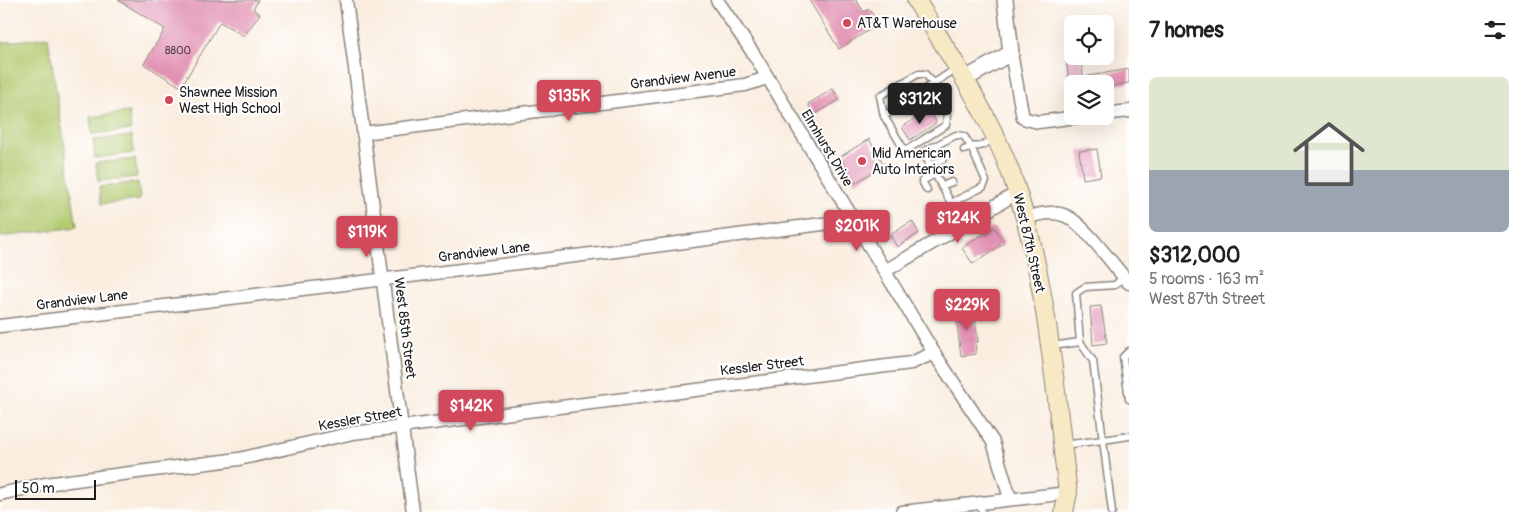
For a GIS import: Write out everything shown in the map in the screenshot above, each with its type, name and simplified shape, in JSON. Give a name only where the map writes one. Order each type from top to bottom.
[{"type":"main road","name":"West 87th Street","points":[[916,0],[962,74],[996,139],[1017,193],[1037,271],[1068,493],[1077,512]]},
{"type":"main road","name":"West 87th Street","points":[[1064,512],[1068,493]]},
{"type":"street","name":"West 85th Street","points":[[346,0],[413,512]]},
{"type":"street","name":"Elmhurst Drive","points":[[717,0],[732,20],[934,353],[993,442],[1010,498]]},
{"type":"street","points":[[1005,0],[1011,53],[1023,118],[1038,122],[1064,119]]},
{"type":"street","points":[[962,74],[1011,53]]},
{"type":"street","name":"Grandview Avenue","points":[[363,133],[745,85],[767,78]]},
{"type":"street","points":[[1114,113],[1129,111]]},
{"type":"street","points":[[885,271],[1017,193]]},
{"type":"street","points":[[1024,219],[1045,213],[1065,216],[1077,223],[1126,280]]},
{"type":"street","name":"Grandview Lane","points":[[0,326],[298,288],[384,280],[853,220]]},
{"type":"street","name":"Kessler Street","points":[[0,494],[45,484],[239,459],[353,433],[911,363],[934,353]]},
{"type":"street","points":[[902,512],[980,507],[1010,498],[1068,493]]},
{"type":"lane","points":[[918,74],[925,74],[934,83],[943,97],[948,111],[946,125],[905,151],[884,116],[880,96],[918,74]]},
{"type":"lane","points":[[884,116],[934,83],[962,74]]},
{"type":"lane","points":[[951,203],[983,188],[986,181],[964,136],[956,135],[922,152],[951,203],[958,228]]},
{"type":"lane","points":[[964,150],[996,139]]},
{"type":"lane","points":[[929,165],[942,159]]},
{"type":"lane","points":[[974,173],[982,170]]},
{"type":"lane","points":[[927,190],[922,181],[934,174]]},
{"type":"lane","points":[[942,186],[952,182]]},
{"type":"lane","points":[[940,211],[958,228]]},
{"type":"lane","points":[[1112,512],[1093,361],[1080,342],[1076,293],[1085,287],[1115,285],[1126,280]]},
{"type":"lane","points":[[1048,346],[1080,342]]},
{"type":"lane","points":[[1129,351],[1123,357],[1129,399]]},
{"type":"lane","points":[[1062,445],[1129,436]]},
{"type":"green space","points":[[48,37],[77,227],[0,237],[0,43]]},
{"type":"green space","points":[[129,112],[131,130],[92,134],[90,117]]},
{"type":"green space","points":[[132,136],[134,153],[95,158],[93,140]]},
{"type":"green space","points":[[135,159],[137,177],[98,181],[96,163]]},
{"type":"green space","points":[[138,182],[140,200],[101,204],[99,187]]},
{"type":"building","name":"Shawnee Mission West High School","points":[[118,0],[258,0],[253,9],[260,14],[244,36],[220,22],[181,87],[144,64],[165,29]]},
{"type":"building","name":"AT&T Warehouse","points":[[809,0],[856,0],[864,12],[869,9],[874,16],[869,19],[874,27],[839,49]]},
{"type":"building","points":[[1067,65],[1082,65],[1083,75],[1068,75]]},
{"type":"building","points":[[1129,69],[1129,83],[1114,86],[1114,75],[1094,75]]},
{"type":"building","points":[[833,89],[839,100],[814,115],[808,104]]},
{"type":"building","points":[[929,109],[936,121],[935,124],[910,140],[902,127]]},
{"type":"building","name":"Mid American Auto Interiors","points":[[869,139],[884,165],[855,183],[840,157]]},
{"type":"building","points":[[1097,149],[1101,176],[1083,179],[1079,151]]},
{"type":"building","points":[[912,221],[919,233],[897,247],[890,235]]},
{"type":"building","points":[[994,227],[1004,243],[973,264],[962,248]]},
{"type":"building","points":[[970,306],[972,318],[975,317],[978,342],[975,342],[976,354],[961,356],[955,308]]},
{"type":"building","points":[[1101,306],[1107,343],[1093,345],[1090,307]]},
{"type":"place","name":"AT&T Warehouse","points":[[847,23]]},
{"type":"place","name":"Shawnee Mission West High School","points":[[169,100]]},
{"type":"place","name":"Mid American Auto Interiors","points":[[862,161]]}]
